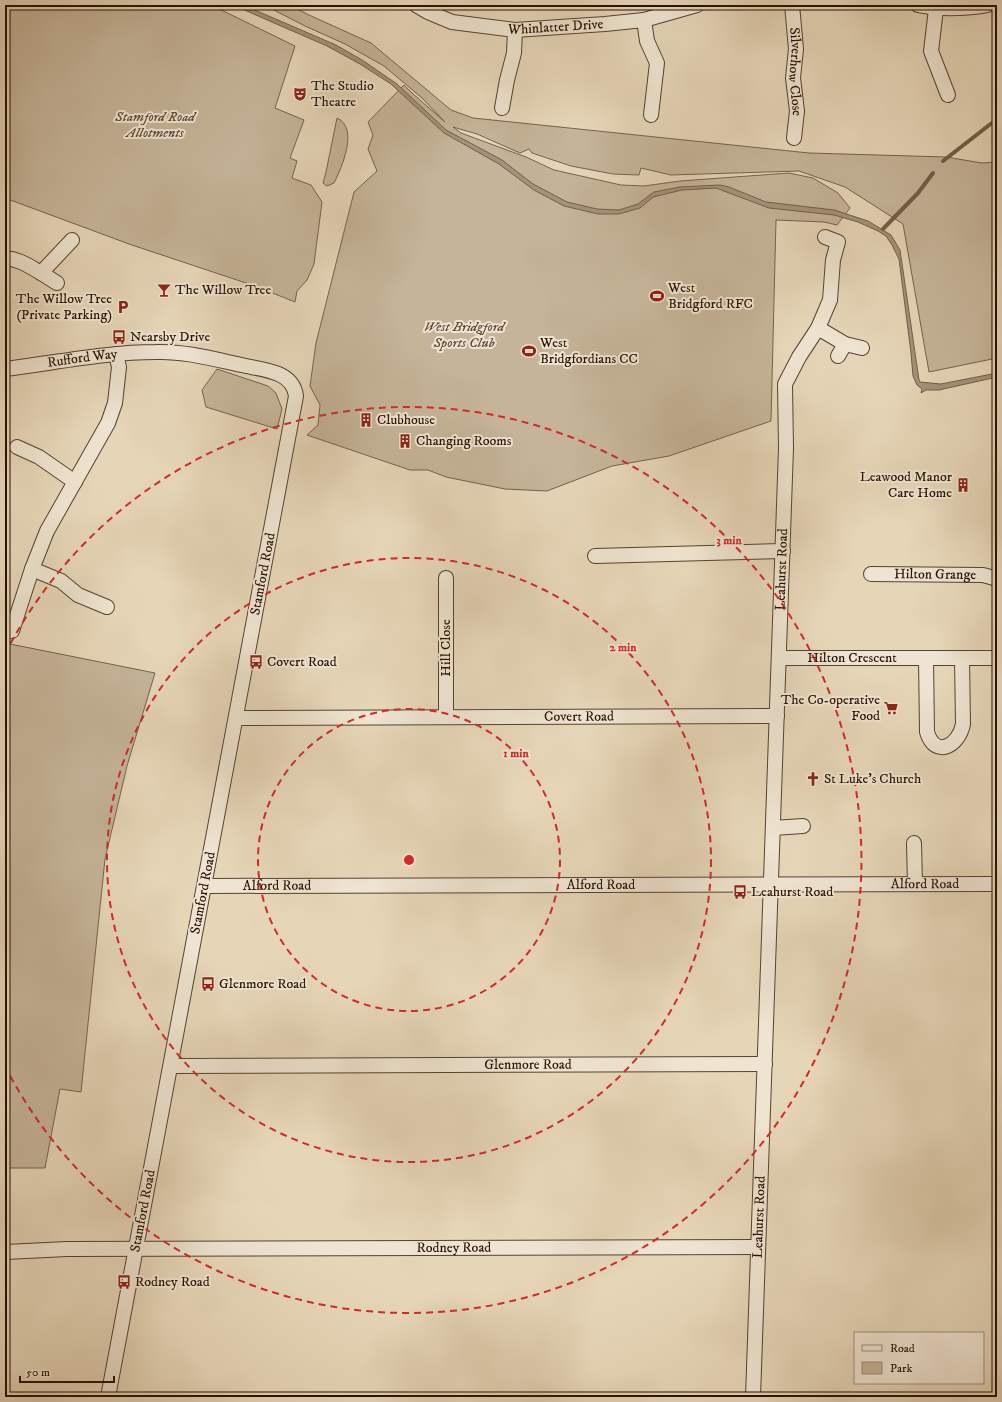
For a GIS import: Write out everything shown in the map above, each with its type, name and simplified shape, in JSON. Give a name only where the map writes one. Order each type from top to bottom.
[{"type":"street","name":"Whinlatter Drive","points":[[416,5],[428,12],[452,22],[515,30],[644,20],[697,5]]},
{"type":"street","name":"Silverhow Close","points":[[792,5],[796,49],[793,78],[797,111],[794,138]]},
{"type":"street","points":[[918,5],[936,9],[964,9],[987,5]]},
{"type":"street","points":[[936,9],[931,51],[948,95]]},
{"type":"street","points":[[644,20],[646,41],[657,63],[651,115]]},
{"type":"street","points":[[502,108],[514,53],[515,30]]},
{"type":"street","name":"Leahurst Road","points":[[753,1397],[786,448],[785,384],[799,356],[818,328],[830,300],[833,260],[838,242],[825,237]]},
{"type":"street","points":[[41,273],[72,240]]},
{"type":"street","points":[[5,258],[13,259],[26,264],[57,282]]},
{"type":"street","points":[[818,328],[841,350],[862,348]]},
{"type":"street","name":"Rufford Way","points":[[5,369],[116,354],[158,352],[212,359],[273,372],[287,378],[295,389]]},
{"type":"street","points":[[12,631],[32,569],[48,530],[108,423],[116,403],[118,367],[116,354]]},
{"type":"street","name":"Stamford Road","points":[[108,1397],[291,426],[296,396],[295,389]]},
{"type":"street","points":[[17,447],[39,457],[75,482]]},
{"type":"street","points":[[595,556],[782,551]]},
{"type":"street","points":[[32,569],[61,581],[78,595],[107,607]]},
{"type":"street","name":"Hilton Grange","points":[[872,574],[982,575],[997,580]]},
{"type":"street","name":"Hill Close","points":[[446,578],[446,717]]},
{"type":"street","name":"Hilton Crescent","points":[[779,658],[997,658]]},
{"type":"street","points":[[926,658],[927,732],[929,739],[934,744],[943,748],[948,747],[954,742],[962,732],[962,658]]},
{"type":"street","name":"Covert Road","points":[[236,718],[777,716]]},
{"type":"street","points":[[773,828],[803,826]]},
{"type":"street","points":[[914,843],[915,884]]},
{"type":"street","name":"Alford Road","points":[[205,886],[997,884]]},
{"type":"street","name":"Glenmore Road","points":[[171,1066],[765,1064]]},
{"type":"street","name":"Rodney Road","points":[[5,1252],[67,1249],[758,1247]]},
{"type":"green space","name":"Stamford Road Allotments","points":[[5,5],[211,5],[295,46],[275,108],[304,120],[290,158],[297,161],[292,178],[311,185],[322,202],[314,264],[307,280],[297,291],[295,302],[255,286],[129,244],[5,198]]},
{"type":"green space","name":"West Bridgford Sports Club","points":[[264,5],[293,5],[295,8],[309,15],[371,43],[451,110],[473,118],[809,153],[946,157],[982,163],[997,162],[997,358],[929,372],[903,224],[845,187],[799,171],[671,175],[641,168],[639,175],[613,174],[571,166],[532,153],[529,149],[520,153],[477,134],[453,127],[461,133],[526,157],[554,170],[621,185],[644,186],[680,181],[789,173],[813,178],[838,193],[850,208],[837,225],[824,222],[776,220],[771,421],[669,456],[612,466],[547,491],[505,489],[446,477],[428,470],[410,470],[307,435],[318,425],[320,405],[310,386],[316,343],[354,192],[377,171],[368,149],[373,135],[368,122],[404,85],[445,122],[422,98],[384,66],[345,44]]},
{"type":"green space","points":[[337,118],[344,123],[347,130],[347,148],[341,168],[334,183],[327,186],[323,183]]},
{"type":"green space","points":[[217,369],[268,386],[276,393],[282,409],[277,429],[206,407],[202,390]]},
{"type":"green space","points":[[5,643],[155,673],[127,766],[105,859],[81,1092],[60,1089],[45,1168],[5,1168]]},
{"type":"shaded area","points":[[233,5],[243,5],[336,45],[362,60],[397,84],[446,130],[502,160],[533,184],[567,202],[597,209],[619,210],[638,204],[654,192],[680,187],[720,185],[729,187],[766,202],[834,210],[868,221],[891,235],[900,250],[920,382],[941,384],[997,373],[997,377],[939,390],[926,390],[921,393],[922,389],[917,385],[913,376],[899,259],[886,236],[878,231],[858,222],[834,215],[769,208],[716,188],[682,190],[653,197],[640,208],[619,214],[598,214],[564,206],[534,190],[499,164],[444,133],[391,84],[360,64],[327,46]]},
{"type":"waterway","points":[[943,161],[997,119]]},
{"type":"waterway","points":[[883,229],[918,193],[933,173]]},
{"type":"place","name":"The Studio Theatre","points":[[300,94]]},
{"type":"place","name":"The Willow Tree","points":[[164,290]]},
{"type":"place","name":"West Bridgford RFC","points":[[657,296]]},
{"type":"place","name":"The Willow Tree (Private Parking)","points":[[123,307]]},
{"type":"place","name":"Nearsby Drive","points":[[119,337]]},
{"type":"place","name":"West Bridgfordians CC","points":[[529,351]]},
{"type":"place","name":"Clubhouse","points":[[366,420]]},
{"type":"place","name":"Changing Rooms","points":[[405,441]]},
{"type":"place","name":"Leawood Manor Care Home","points":[[963,485]]},
{"type":"place","name":"Covert Road","points":[[256,662]]},
{"type":"place","name":"The Co-operative Food","points":[[891,708]]},
{"type":"place","name":"St Luke's Church","points":[[813,779]]},
{"type":"place","name":"Leahurst Road","points":[[740,892]]},
{"type":"place","name":"Glenmore Road","points":[[208,984]]},
{"type":"place","name":"Rodney Road","points":[[124,1282]]}]
